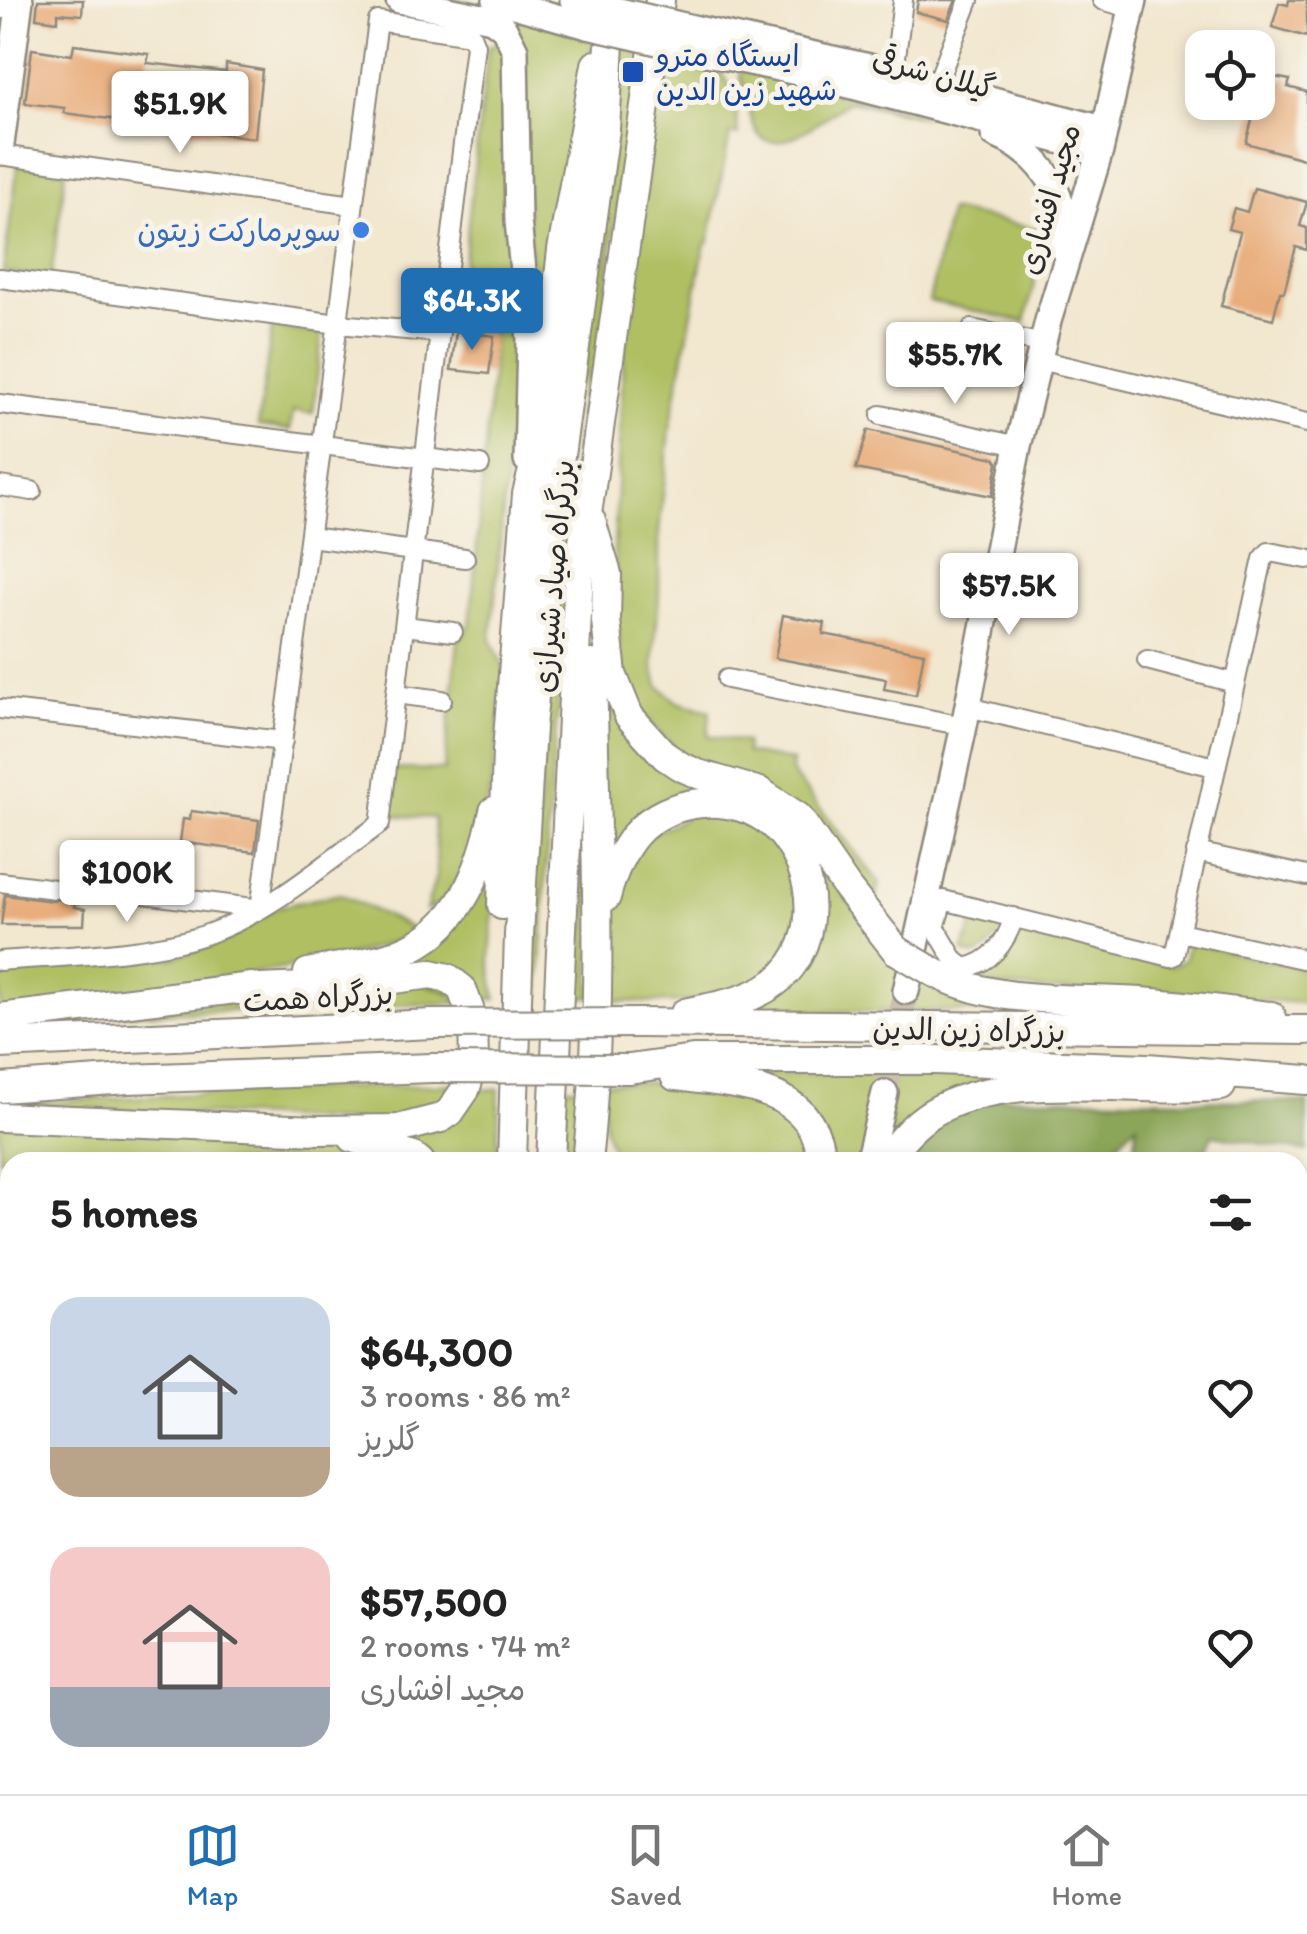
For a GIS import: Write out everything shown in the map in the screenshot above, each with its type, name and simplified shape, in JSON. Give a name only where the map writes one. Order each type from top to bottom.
[{"type":"highway","name":"بزرگراه صیاد شیرازی","points":[[551,1152],[579,571],[660,0]]},
{"type":"highway","points":[[516,1000],[501,946],[507,751],[527,494],[541,439],[555,300],[593,68],[597,15]]},
{"type":"highway","name":"بزرگراه صیاد شیرازی","points":[[512,1152],[516,1000],[532,727],[551,523],[604,129],[597,15]]},
{"type":"highway","points":[[589,513],[598,936],[589,1152]]},
{"type":"highway","points":[[589,513],[607,574],[606,621],[612,674],[629,716],[665,756],[680,766],[760,792],[798,817],[847,888],[930,970],[964,985],[1010,995],[1139,1002],[1307,1020]]},
{"type":"highway","points":[[238,990],[401,953],[447,920],[478,872],[507,751]]},
{"type":"highway","points":[[598,936],[612,874],[626,848],[646,824],[679,808],[722,802],[755,812],[774,825],[802,868],[808,891],[807,940],[789,971],[744,999],[639,1023]]},
{"type":"highway","points":[[0,1018],[238,990],[349,985],[432,974],[448,978],[462,988],[473,1020],[474,1064],[465,1090],[450,1112],[410,1128],[317,1130],[0,1117]]},
{"type":"highway","name":"بزرگراه همت","points":[[0,1044],[433,1024],[639,1023]]},
{"type":"highway","name":"بزرگراه زین الدین","points":[[639,1023],[1307,1030]]},
{"type":"highway","name":"بزرگراه زین الدین","points":[[629,1069],[693,1060],[936,1060],[1187,1070],[1295,1080]]},
{"type":"highway","points":[[0,1088],[128,1079],[432,1068],[629,1069],[741,1083],[784,1100],[814,1134],[818,1152]]},
{"type":"highway","points":[[888,1152],[929,1115],[975,1094],[994,1090],[1180,1090],[1295,1080]]},
{"type":"highway","points":[[594,1096],[608,1152]]},
{"type":"highway","points":[[317,1130],[395,1152]]},
{"type":"main road","points":[[0,154],[20,0]]},
{"type":"main road","points":[[399,0],[492,19],[504,28],[515,50],[518,221],[530,340],[527,494]]},
{"type":"main road","points":[[496,0],[597,15]]},
{"type":"main road","points":[[1058,120],[1087,112],[1096,101],[1113,30],[1132,4]]},
{"type":"main road","name":"مجید افشاری","points":[[906,990],[906,947],[966,716],[1018,446],[1102,140],[1132,4]]},
{"type":"main road","name":"گیلان شرقی","points":[[597,15],[695,40],[812,53],[935,96],[1102,140]]},
{"type":"main road","points":[[935,96],[1028,151],[1051,182],[1061,206],[1065,231],[1044,342]]},
{"type":"main road","name":"گیلان شرقی","points":[[935,96],[1058,120],[1102,140]]},
{"type":"main road","points":[[880,1152],[885,1094]]},
{"type":"street","points":[[896,57],[904,0]]},
{"type":"street","points":[[935,96],[969,0]]},
{"type":"street","points":[[1102,0],[1132,4]]},
{"type":"street","points":[[0,962],[92,954],[188,940],[214,932],[260,909],[380,824],[476,44],[471,35],[378,20],[260,909]]},
{"type":"street","points":[[0,154],[354,205]]},
{"type":"street","points":[[0,278],[338,324],[440,333]]},
{"type":"street","points":[[972,329],[1044,342],[1307,424]]},
{"type":"street","points":[[0,404],[480,465]]},
{"type":"street","points":[[881,415],[1018,446]]},
{"type":"street","points":[[0,486],[32,491]]},
{"type":"street","points":[[310,537],[465,558]]},
{"type":"street","points":[[1014,917],[1009,934],[994,955],[980,965],[965,968],[955,961],[935,927],[943,900],[1014,917],[1173,956],[1263,559],[1269,552],[1276,552],[1307,559]]},
{"type":"street","points":[[404,626],[453,632]]},
{"type":"street","points":[[1148,660],[1234,684]]},
{"type":"street","points":[[728,679],[966,716],[1215,767]]},
{"type":"street","points":[[396,694],[442,700]]},
{"type":"street","points":[[0,709],[282,741]]},
{"type":"street","points":[[1196,852],[1307,876]]},
{"type":"street","points":[[0,882],[55,889]]},
{"type":"street","points":[[144,894],[260,909]]},
{"type":"street","points":[[1180,932],[1307,960]]},
{"type":"green space","points":[[418,0],[463,0],[597,32],[590,57],[541,394],[514,37]]},
{"type":"green space","points":[[625,38],[640,42],[563,650],[550,793],[539,998],[525,998],[555,612]]},
{"type":"green space","points":[[499,42],[507,46],[507,229],[516,371],[491,640],[505,670],[494,770],[477,849],[445,901],[426,910],[437,873],[434,818],[386,815],[393,769],[444,770],[458,641],[470,625],[494,347],[493,332],[456,329],[488,47]]},
{"type":"green space","points":[[664,46],[700,60],[722,74],[733,96],[738,135],[730,134],[670,429],[659,532],[653,665],[658,685],[677,702],[710,711],[708,736],[746,742],[746,753],[792,761],[791,772],[879,882],[872,915],[833,856],[691,765],[622,692],[614,549],[624,343]]},
{"type":"green space","points":[[742,68],[925,117],[849,101],[801,133],[774,142],[763,139],[755,129],[740,76]]},
{"type":"green space","points":[[18,164],[66,170],[51,278],[3,272]]},
{"type":"green space","points":[[949,210],[1046,231],[1025,322],[929,301]]},
{"type":"green space","points":[[272,327],[322,334],[313,413],[293,411],[290,430],[258,426]]},
{"type":"green space","points":[[602,582],[602,636],[610,691],[624,723],[641,744],[681,770],[746,793],[787,815],[808,839],[847,899],[917,967],[943,982],[976,993],[1212,1014],[717,1012],[755,1004],[795,979],[817,947],[823,909],[815,872],[796,838],[766,812],[728,798],[683,800],[654,812],[632,830],[604,884],[597,663]]},
{"type":"green space","points":[[588,761],[591,997],[571,998]]},
{"type":"green space","points":[[696,812],[746,823],[773,839],[786,853],[799,891],[799,912],[787,952],[762,981],[726,996],[685,1002],[604,1001],[610,903],[638,841]]},
{"type":"green space","points":[[499,814],[490,962],[496,999],[473,999],[373,969],[411,957]]},
{"type":"green space","points":[[340,894],[415,930],[427,931],[333,961],[0,1012],[0,974],[110,959],[171,958],[228,940],[277,907]]},
{"type":"green space","points":[[975,919],[1005,924],[987,949],[970,955],[963,951]]},
{"type":"green space","points":[[1019,932],[1173,966],[1185,959],[1188,942],[1307,970],[1307,1003],[998,987],[981,979],[1009,957]]},
{"type":"green space","points":[[425,979],[462,1003],[108,1015]]},
{"type":"green space","points":[[691,1072],[1028,1075],[893,1152],[822,1152],[810,1121]]},
{"type":"green space","points":[[602,1083],[671,1083],[788,1106],[808,1152],[613,1152],[605,1130]]},
{"type":"green space","points":[[462,1084],[452,1102],[412,1124],[0,1104],[322,1088]]},
{"type":"green space","points":[[563,1087],[587,1087],[583,1152],[561,1152]]},
{"type":"green space","points":[[499,1089],[497,1152],[426,1152],[380,1132],[470,1090]]},
{"type":"green space","points":[[996,1097],[1307,1102],[1307,1152],[1212,1135],[1205,1152],[1134,1152],[1137,1124],[1108,1152],[901,1152],[926,1123]]},
{"type":"green space","points":[[0,1123],[328,1144],[365,1152],[0,1152]]},
{"type":"building","points":[[38,0],[83,0],[82,15],[58,13],[58,21],[36,18]]},
{"type":"building","points":[[918,0],[956,0],[948,20],[916,12]]},
{"type":"building","points":[[1289,0],[1307,0],[1307,37],[1272,27],[1279,3],[1288,5]]},
{"type":"building","points":[[74,44],[149,54],[147,63],[226,72],[226,64],[262,70],[255,138],[64,113],[65,108],[25,103],[32,49],[72,55]]},
{"type":"building","points":[[1275,77],[1290,80],[1288,87],[1307,92],[1307,160],[1246,143],[1252,120],[1275,120]]},
{"type":"building","points":[[1254,188],[1307,202],[1300,226],[1307,228],[1307,250],[1296,247],[1273,319],[1221,306],[1240,232],[1228,229],[1234,208],[1247,212]]},
{"type":"building","points":[[456,331],[494,336],[489,374],[451,370]]},
{"type":"building","points":[[868,430],[995,458],[998,462],[992,496],[856,469]]},
{"type":"building","points":[[783,615],[825,623],[823,634],[924,653],[916,695],[884,689],[886,679],[775,658]]},
{"type":"building","points":[[191,811],[259,820],[255,852],[180,842],[183,819],[190,820]]},
{"type":"building","points":[[5,895],[53,901],[75,898],[74,907],[85,909],[84,925],[1,925]]},
{"type":"tunnel","points":[[885,1093],[906,991]]},
{"type":"place","name":"ایستگاه مترو شهید زین الدین","points":[[633,72]]},
{"type":"place","name":"سوپرمارکت زیتون","points":[[361,230]]}]
